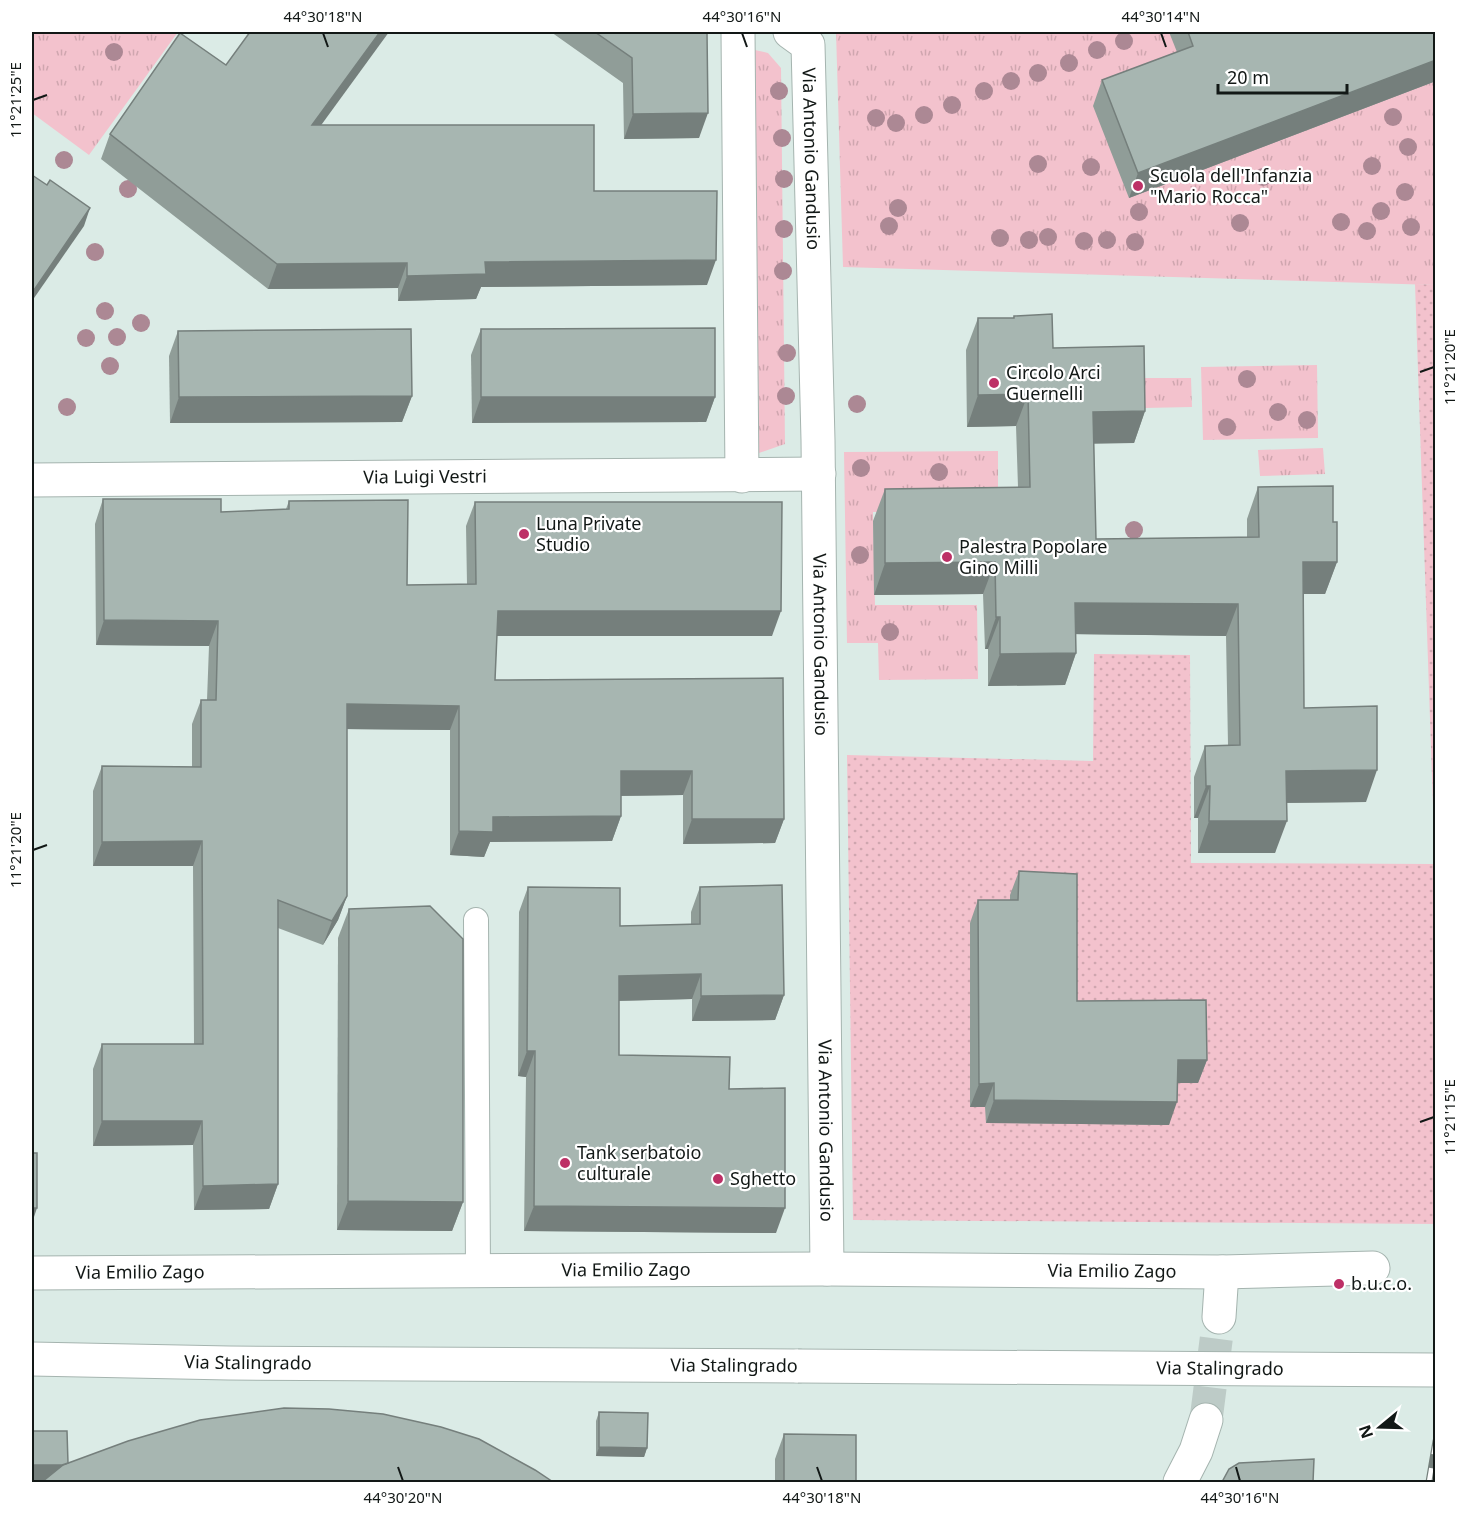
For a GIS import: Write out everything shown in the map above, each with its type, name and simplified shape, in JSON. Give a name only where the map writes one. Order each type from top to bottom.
[{"type":"street","points":[[738,32],[742,476]]},
{"type":"street","name":"Via Antonio Gandusio","points":[[790,32],[808,45],[819,474],[827,1269]]},
{"type":"street","name":"Via Luigi Vestri","points":[[32,480],[819,474]]},
{"type":"street","name":"Via Emilio Zago","points":[[32,1273],[827,1269],[1222,1272],[1373,1268]]},
{"type":"street","points":[[1219,1317],[1222,1272]]},
{"type":"street","name":"Via Stalingrado","points":[[32,1359],[241,1363],[1436,1370]]},
{"type":"street","points":[[1180,1482],[1196,1450],[1206,1420]]},
{"type":"lane","points":[[476,920],[478,1271]]},
{"type":"green space","points":[[32,32],[178,32],[89,155],[32,113]]},
{"type":"green space","name":"Scuola dell'Infanzia \"Mario Rocca\"","points":[[836,32],[1435,32],[1435,285],[843,267]]},
{"type":"green space","points":[[755,50],[768,53],[781,68],[785,444],[759,453]]},
{"type":"green space","points":[[1415,284],[1435,285],[1435,864]]},
{"type":"green space","points":[[1317,365],[1318,438],[1203,440],[1201,367]]},
{"type":"green space","points":[[1144,378],[1191,378],[1192,407],[1144,408]]},
{"type":"green space","points":[[1323,448],[1325,474],[1260,476],[1258,450]]},
{"type":"green space","points":[[998,451],[998,510],[873,512],[875,605],[977,605],[978,679],[879,680],[878,643],[847,643],[844,452]]},
{"type":"green space","points":[[1094,654],[1190,655],[1191,863],[1435,864],[1435,1224],[853,1220],[847,755],[1093,761]]},
{"type":"building","points":[[250,32],[380,32],[312,125],[594,125],[594,191],[717,191],[716,260],[485,262],[486,274],[407,276],[407,263],[277,264],[110,134],[180,33],[226,65]]},
{"type":"building","points":[[595,32],[707,32],[708,113],[633,114],[632,58]]},
{"type":"building","points":[[1188,32],[1436,32],[1436,60],[1138,173],[1102,80],[1193,46]]},
{"type":"building","points":[[32,175],[47,185],[50,180],[90,208],[32,293]]},
{"type":"building","points":[[1052,314],[1053,348],[1144,346],[1145,411],[1093,412],[1096,539],[1259,537],[1258,487],[1333,486],[1333,522],[1337,522],[1337,562],[1303,562],[1304,708],[1377,706],[1377,770],[1286,771],[1287,821],[1209,821],[1210,786],[1206,786],[1205,746],[1240,745],[1238,604],[1075,603],[1076,653],[1000,654],[1000,617],[996,617],[995,562],[885,563],[885,489],[1030,487],[1028,394],[978,395],[978,318],[1014,318],[1014,316]]},
{"type":"building","points":[[715,328],[715,397],[481,397],[481,329]]},
{"type":"building","points":[[411,329],[412,396],[179,397],[178,331]]},
{"type":"building","points":[[103,499],[221,499],[221,512],[289,509],[289,501],[408,500],[407,585],[476,584],[475,502],[782,502],[781,611],[498,611],[495,680],[783,678],[784,819],[692,819],[692,771],[621,771],[621,816],[493,817],[493,832],[459,831],[459,706],[347,704],[347,896],[332,921],[278,900],[278,1184],[203,1186],[202,1121],[102,1121],[102,1044],[203,1044],[202,841],[102,842],[102,766],[201,767],[201,700],[216,700],[218,621],[104,620]]},
{"type":"building","points":[[1019,871],[1077,874],[1077,1001],[1206,1000],[1207,1060],[1178,1060],[1177,1102],[994,1100],[994,1083],[979,1084],[978,900],[1018,900]]},
{"type":"building","points":[[782,885],[784,995],[701,996],[701,974],[619,976],[619,1055],[730,1057],[729,1089],[785,1088],[785,1208],[534,1206],[535,1051],[527,1051],[528,887],[620,888],[620,926],[700,924],[700,887]]},
{"type":"building","points":[[430,906],[463,939],[463,1202],[348,1201],[349,909]]},
{"type":"building","points":[[32,1153],[37,1153],[37,1208],[32,1208]]},
{"type":"building","points":[[284,1408],[383,1414],[441,1427],[479,1439],[553,1482],[42,1482],[63,1465],[128,1441],[200,1420]]},
{"type":"building","points":[[599,1412],[648,1413],[647,1448],[599,1447]]},
{"type":"building","points":[[32,1431],[67,1431],[68,1463],[32,1465]]},
{"type":"building","points":[[784,1434],[856,1435],[856,1482],[784,1482]]},
{"type":"building","points":[[1314,1459],[1313,1482],[1222,1482],[1229,1469],[1239,1463]]},
{"type":"tunnel","points":[[1206,1420],[1219,1317]]},
{"type":"railway","points":[[1429,1482],[1436,1441]]},
{"type":"place","name":"Scuola dell'Infanzia \"Mario Rocca\"","points":[[1138,186]]},
{"type":"place","name":"Circolo Arci Guernelli","points":[[994,383]]},
{"type":"place","name":"Luna Private Studio","points":[[524,534]]},
{"type":"place","name":"Palestra Popolare Gino Milli","points":[[947,557]]},
{"type":"place","name":"Tank serbatoio culturale","points":[[565,1163]]},
{"type":"place","name":"Sghetto","points":[[718,1179]]},
{"type":"place","name":"b.u.c.o.","points":[[1339,1284]]}]
